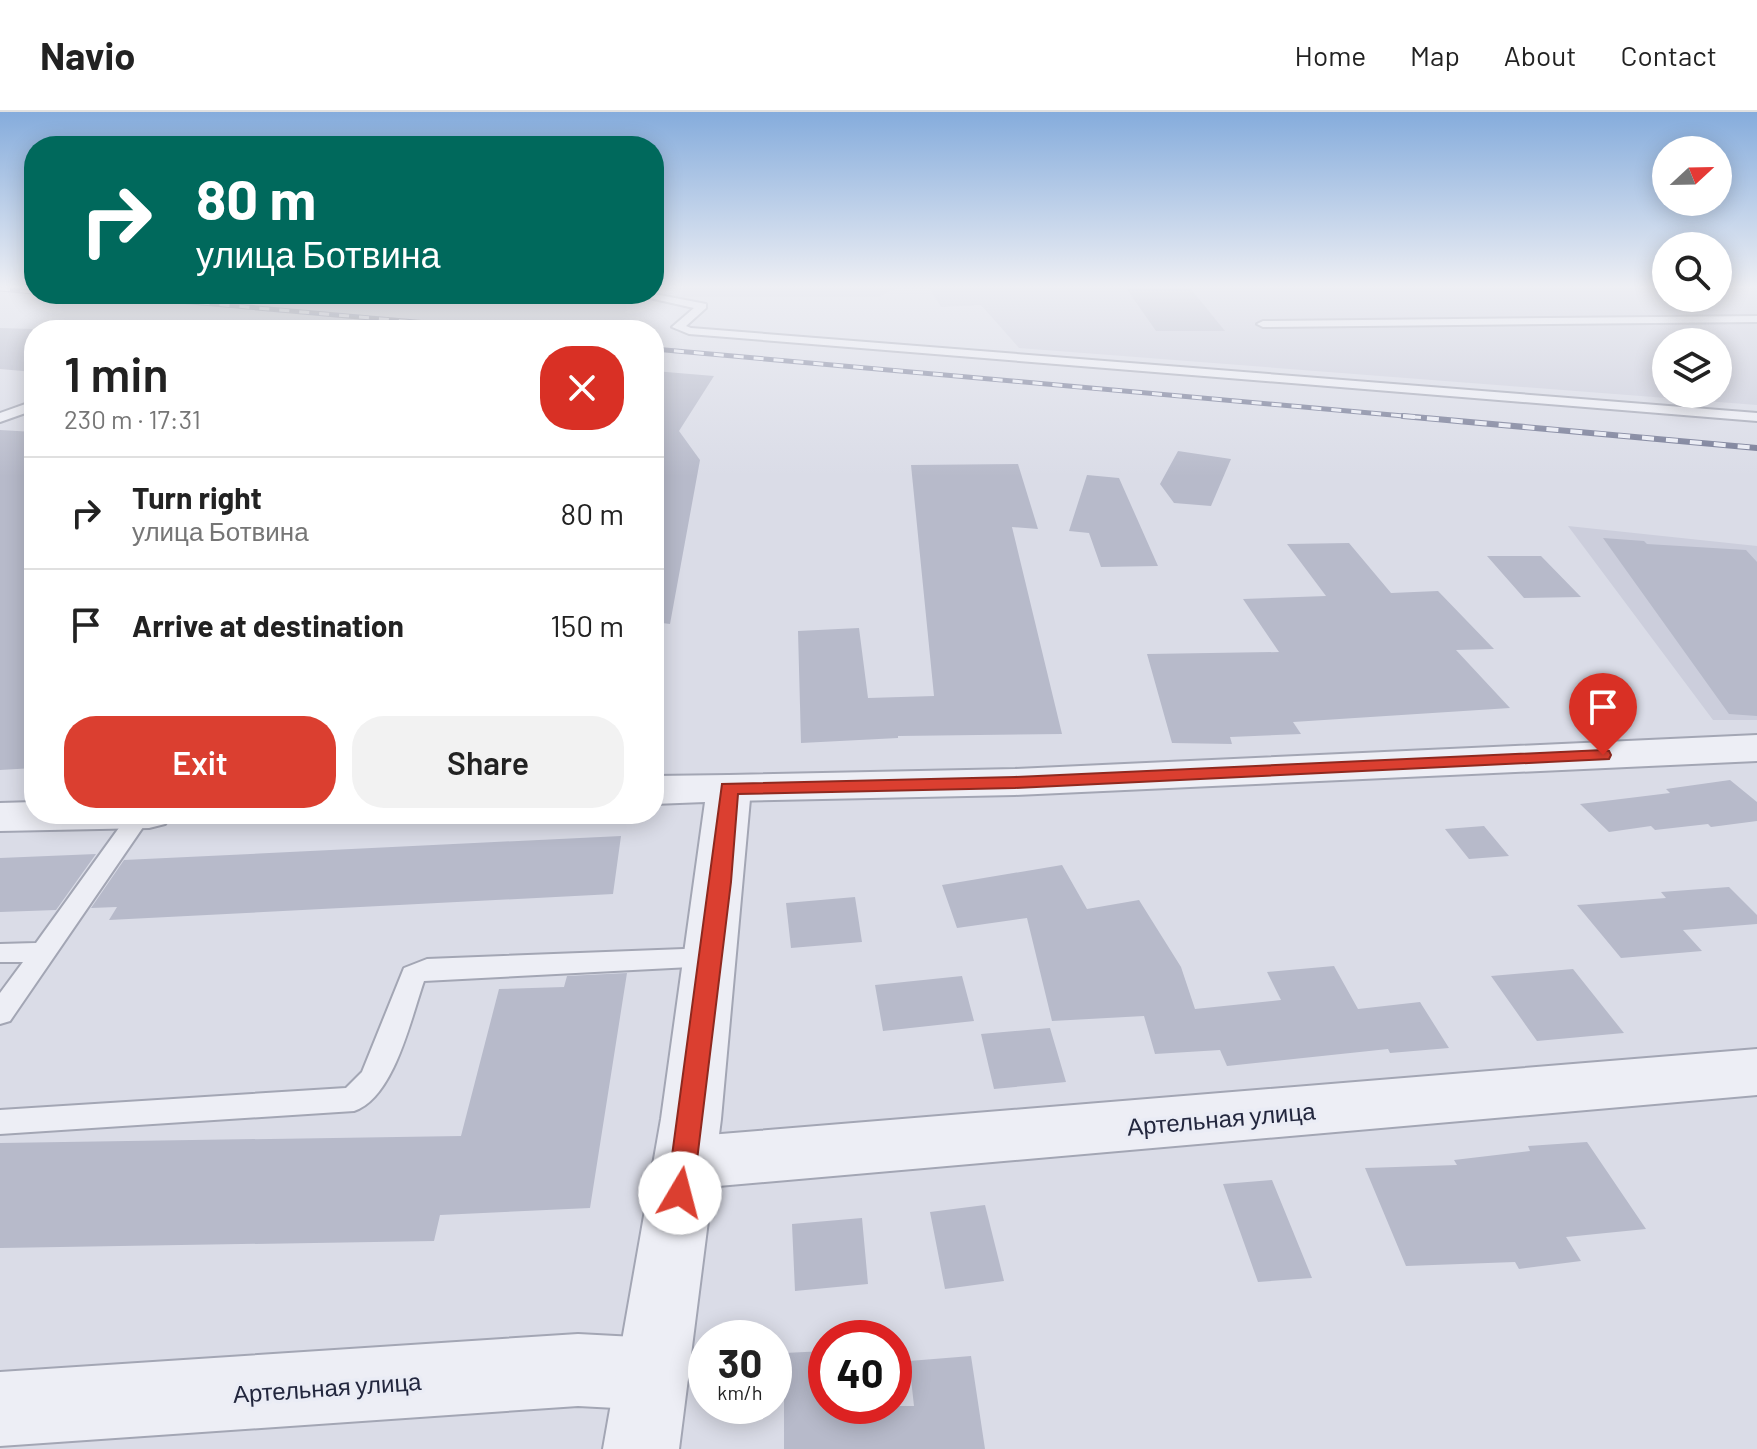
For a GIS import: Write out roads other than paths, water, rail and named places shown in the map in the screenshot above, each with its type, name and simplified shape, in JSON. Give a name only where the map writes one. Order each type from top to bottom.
[{"type":"street","points":[[664,790],[1031,782],[1757,748]]},
{"type":"street","points":[[641,1449],[684,1163],[729,788]]},
{"type":"street","points":[[0,817],[24,816]]},
{"type":"street","name":"Артельная улица","points":[[684,1163],[1757,1072]]},
{"type":"street","name":"Артельная улица","points":[[0,1409],[578,1370],[654,1374]]},
{"type":"lane","points":[[930,350],[1757,417]]},
{"type":"lane","points":[[0,418],[24,409]]},
{"type":"lane","points":[[0,1014],[134,824]]},
{"type":"lane","points":[[0,953],[45,952]]},
{"type":"lane","points":[[0,1122],[354,1099],[374,1078],[413,975],[427,969],[711,957]]},
{"type":"railway","points":[[670,350],[1426,418]]},
{"type":"railway","points":[[1403,416],[1757,448]]}]
